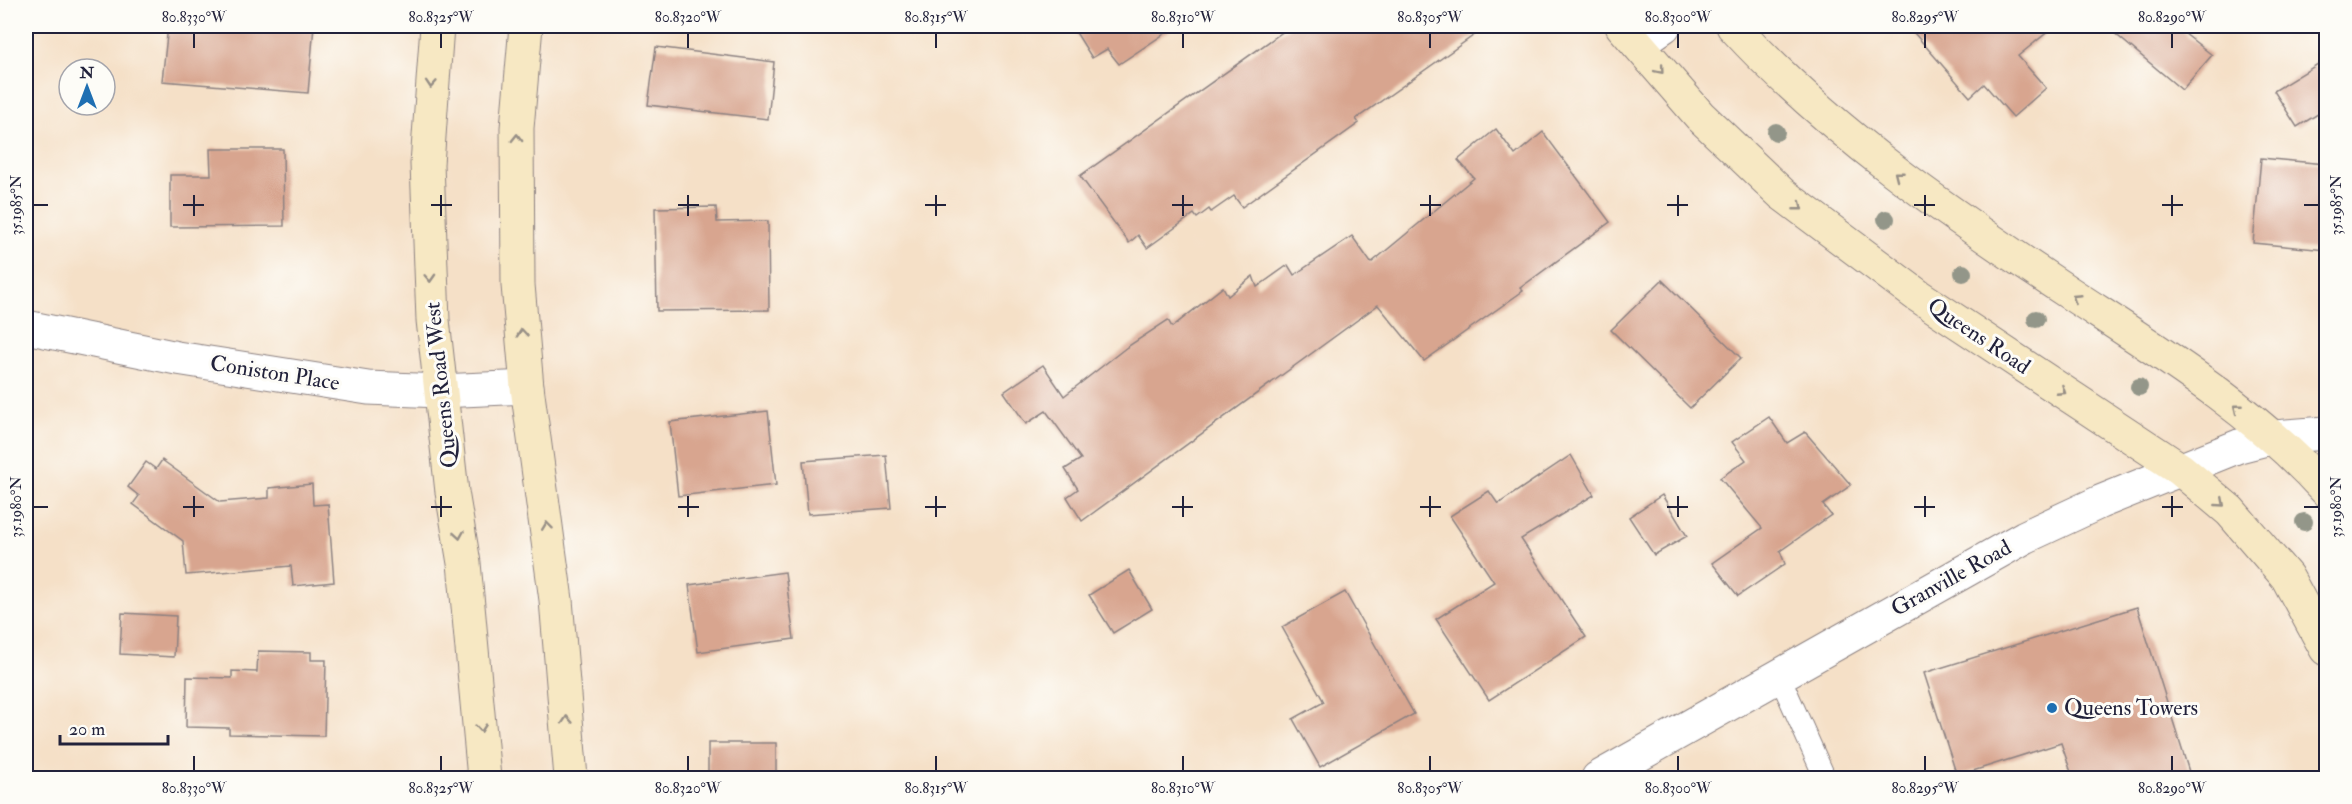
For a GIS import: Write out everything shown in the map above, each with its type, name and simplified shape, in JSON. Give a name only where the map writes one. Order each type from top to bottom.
[{"type":"main road","name":"Queens Road West","points":[[437,26],[427,164],[433,320],[440,391],[464,563],[484,778]]},
{"type":"main road","points":[[526,26],[519,82],[516,192],[518,274],[527,387],[556,600],[571,778]]},
{"type":"main road","points":[[1733,26],[1813,104],[1917,190],[2187,370],[2274,437],[2326,490]]},
{"type":"main road","name":"Queens Road","points":[[1630,35],[1734,150],[1818,222],[1980,339],[2180,469],[2230,511],[2287,577],[2326,650]]},
{"type":"street","points":[[1630,35],[1665,26]]},
{"type":"street","name":"Coniston Place","points":[[26,327],[177,358],[328,382],[398,390],[440,391],[527,387]]},
{"type":"street","name":"Granville Road","points":[[1598,778],[2025,537],[2180,469],[2239,446],[2274,437],[2326,433]]},
{"type":"lane","points":[[1779,675],[1825,778]]},
{"type":"building","points":[[168,26],[314,26],[308,93],[162,81]]},
{"type":"building","points":[[1072,26],[1176,26],[1119,64],[1107,49],[1092,58]]},
{"type":"building","points":[[1291,26],[1487,26],[1356,119],[1359,123],[1242,207],[1234,196],[1211,212],[1209,209],[1197,218],[1194,214],[1147,248],[1138,235],[1129,243],[1080,176]]},
{"type":"building","points":[[1908,26],[2055,26],[2018,56],[2046,88],[2013,117],[1984,84],[1970,97]]},
{"type":"building","points":[[2106,26],[2175,26],[2212,55],[2182,90]]},
{"type":"building","points":[[656,47],[774,62],[768,119],[648,105]]},
{"type":"building","points":[[2326,59],[2326,109],[2297,127],[2274,91]]},
{"type":"building","points":[[1496,129],[1515,155],[1543,132],[1610,222],[1520,288],[1523,291],[1424,361],[1378,305],[1082,521],[1067,497],[1078,489],[1065,469],[1081,459],[1046,411],[1026,424],[1004,392],[1043,365],[1064,396],[1127,347],[1168,320],[1172,327],[1223,287],[1228,296],[1253,276],[1257,287],[1288,265],[1294,275],[1352,236],[1371,263],[1474,178],[1458,160]]},
{"type":"building","points":[[210,149],[283,149],[284,226],[170,227],[170,175],[211,175]]},
{"type":"building","points":[[2261,158],[2326,164],[2326,250],[2253,243]]},
{"type":"building","points":[[716,207],[717,222],[768,221],[769,310],[657,311],[655,208]]},
{"type":"building","points":[[1662,280],[1741,358],[1690,408],[1611,330]]},
{"type":"building","points":[[768,411],[776,485],[678,496],[670,422]]},
{"type":"building","points":[[1769,417],[1787,443],[1805,432],[1851,485],[1823,505],[1831,515],[1780,551],[1785,564],[1738,596],[1712,563],[1762,528],[1720,478],[1746,460],[1732,442]]},
{"type":"building","points":[[886,455],[891,508],[808,514],[803,461]]},
{"type":"building","points":[[1571,455],[1594,495],[1521,539],[1586,637],[1489,700],[1436,619],[1494,582],[1450,516],[1489,491],[1498,504]]},
{"type":"building","points":[[162,460],[220,502],[269,498],[269,488],[312,484],[313,505],[328,504],[334,582],[293,586],[291,566],[186,575],[183,541],[133,504],[139,496],[128,487],[146,462],[156,469]]},
{"type":"building","points":[[1662,495],[1687,536],[1654,555],[1629,517]]},
{"type":"building","points":[[1129,570],[1152,609],[1113,633],[1089,595]]},
{"type":"building","points":[[785,572],[794,639],[698,652],[689,585]]},
{"type":"building","points":[[1345,592],[1414,714],[1320,767],[1293,719],[1324,702],[1282,627]]},
{"type":"building","name":"Queens Towers","points":[[2137,607],[2191,778],[2073,778],[2061,743],[1957,776],[1924,673]]},
{"type":"building","points":[[122,613],[176,616],[174,657],[120,654]]},
{"type":"building","points":[[258,651],[311,652],[311,660],[326,660],[324,736],[229,734],[229,728],[186,727],[187,677],[232,678],[232,671],[257,672]]},
{"type":"building","points":[[708,743],[776,743],[776,778],[708,778]]},
{"type":"place","name":"Queens Towers","points":[[2052,708]]}]
